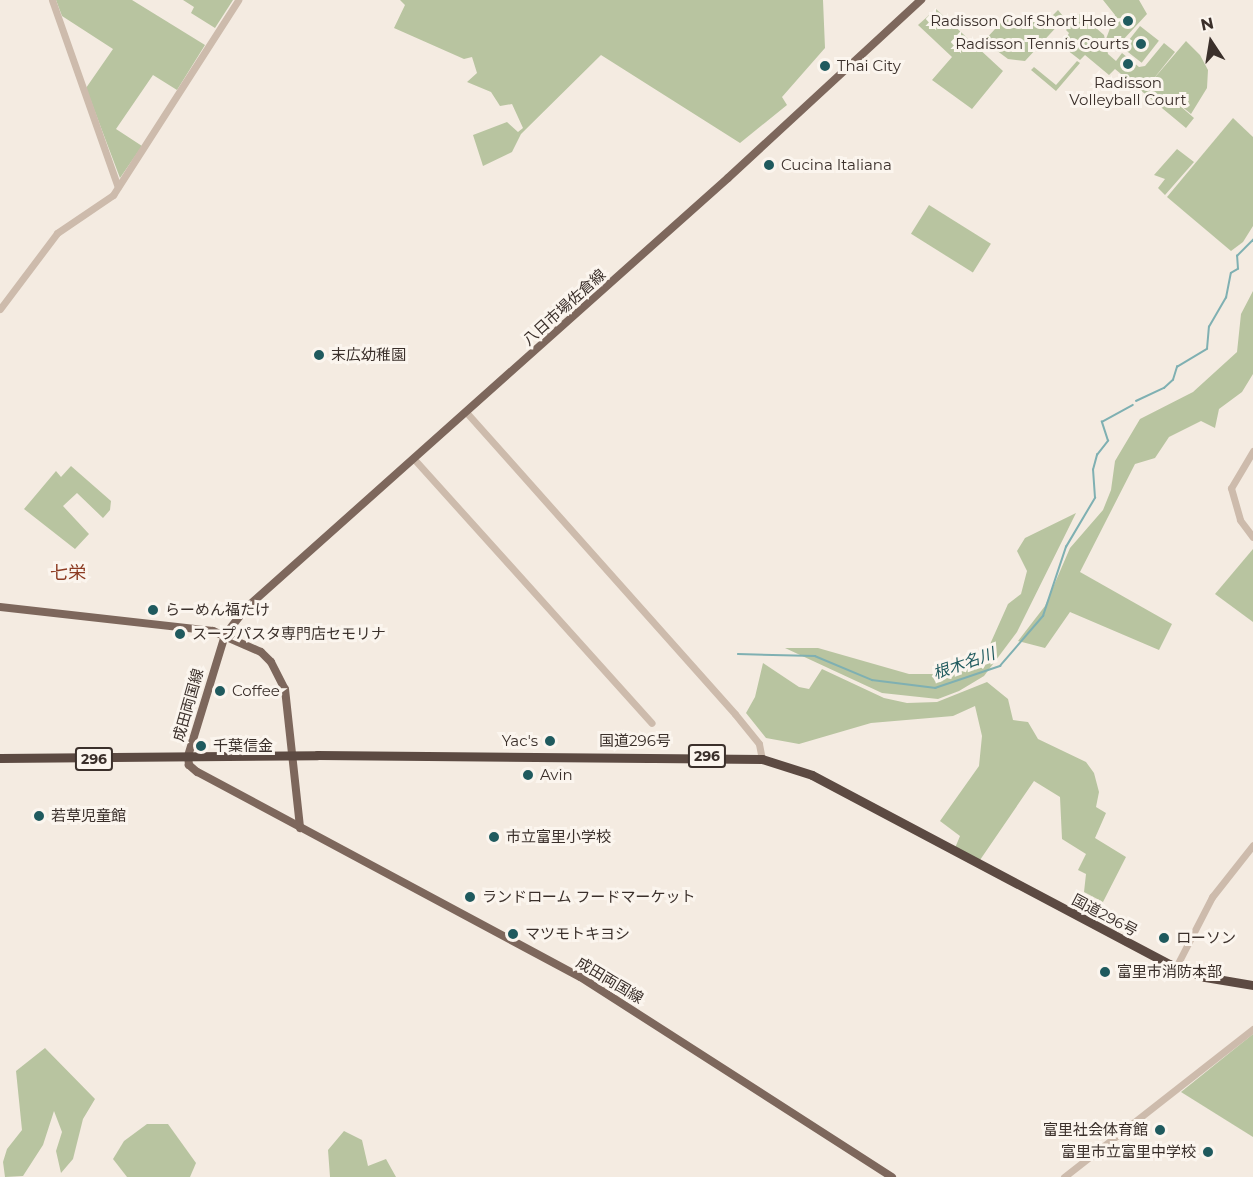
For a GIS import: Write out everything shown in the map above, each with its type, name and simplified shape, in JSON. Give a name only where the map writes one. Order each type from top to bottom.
[{"type":"highway","name":"国道296号","points":[[0,759],[294,755],[762,759],[812,775],[1176,967],[1205,977],[1253,985]]},
{"type":"main road","name":"八日市場佐倉線","points":[[225,635],[246,608],[921,0]]},
{"type":"main road","points":[[0,607],[225,635],[261,652],[279,674],[285,688],[294,755],[300,828]]},
{"type":"main road","name":"成田両国線","points":[[225,635],[188,756],[189,765],[197,772],[580,977],[892,1177]]},
{"type":"street","points":[[52,0],[118,188]]},
{"type":"street","points":[[0,309],[57,233],[102,206],[118,188],[238,0]]},
{"type":"street","points":[[466,412],[762,743],[762,759]]},
{"type":"street","points":[[1253,451],[1231,488],[1240,520],[1253,537]]},
{"type":"street","points":[[414,459],[652,723]]},
{"type":"street","points":[[1176,967],[1212,897],[1253,845]]},
{"type":"street","points":[[1064,1177],[1253,1029]]},
{"type":"green space","points":[[56,0],[132,0],[205,45],[177,90],[153,75],[116,129],[142,146],[120,178],[86,88],[113,49],[62,16]]},
{"type":"green space","points":[[183,0],[233,0],[215,28],[191,13],[194,7]]},
{"type":"green space","points":[[400,0],[823,0],[825,48],[782,97],[787,105],[740,143],[601,55],[521,134],[512,152],[483,166],[473,135],[507,122],[518,132],[523,128],[512,104],[500,106],[491,92],[467,82],[477,73],[472,57],[464,59],[394,28],[405,5]]},
{"type":"green space","name":"Radisson Golf Short Hole","points":[[1103,0],[1139,0],[1147,14],[1122,41],[1106,39],[1115,15]]},
{"type":"green space","points":[[936,9],[1003,71],[972,109],[932,80],[952,57],[918,25]]},
{"type":"green space","points":[[1058,10],[1063,16],[1062,21],[1025,61],[1008,59],[984,41],[1006,17],[1015,23],[1027,12],[1037,21],[1041,16],[1047,21]]},
{"type":"green space","points":[[1080,14],[1104,35],[1108,54],[1116,61],[1122,53],[1139,67],[1145,66],[1164,43],[1175,52],[1151,82],[1186,41],[1200,55],[1208,70],[1207,88],[1191,114],[1164,92],[1194,118],[1186,128],[1115,69],[1109,75],[1085,55],[1080,60],[1062,46],[1069,33],[1066,30]]},
{"type":"green space","name":"Radisson Tennis Courts","points":[[1140,26],[1159,41],[1142,63],[1123,48]]},
{"type":"green space","points":[[1077,61],[1080,63],[1056,91],[1031,70],[1034,67],[1056,85]]},
{"type":"green space","points":[[1233,118],[1253,137],[1253,226],[1243,242],[1231,251],[1167,197]]},
{"type":"green space","points":[[1177,149],[1194,162],[1165,195],[1158,188],[1165,179],[1154,175]]},
{"type":"green space","points":[[929,205],[991,244],[973,273],[911,234]]},
{"type":"green space","points":[[1253,291],[1253,374],[1242,392],[1219,409],[1215,428],[1201,421],[1169,437],[1155,458],[1135,464],[1080,572],[1172,624],[1159,650],[1070,612],[1045,648],[1018,641],[1045,606],[1070,548],[1103,510],[1111,490],[1115,461],[1140,419],[1193,392],[1237,352],[1241,314]]},
{"type":"green space","points":[[71,466],[111,501],[110,510],[103,518],[77,493],[63,506],[89,534],[75,549],[24,509],[56,471],[61,477]]},
{"type":"green space","points":[[1076,513],[1017,632],[984,676],[959,691],[938,699],[882,693],[785,648],[818,648],[909,674],[944,674],[976,663],[987,651],[1008,604],[1021,594],[1027,571],[1017,551],[1025,538]]},
{"type":"green space","points":[[1253,549],[1253,622],[1215,594]]},
{"type":"green space","points":[[763,663],[799,687],[809,689],[822,669],[884,698],[907,703],[937,702],[987,682],[1008,699],[1013,720],[1028,722],[1038,739],[1086,762],[1094,773],[1099,792],[1096,807],[1106,813],[1095,838],[1126,857],[1103,902],[1084,892],[1086,874],[1078,870],[1086,854],[1062,839],[1060,797],[1034,781],[980,860],[955,848],[960,836],[940,821],[979,766],[982,736],[975,706],[953,716],[871,723],[799,744],[766,738],[746,713],[755,697]]},
{"type":"green space","points":[[1253,1034],[1253,1137],[1181,1092]]},
{"type":"green space","points":[[45,1048],[95,1099],[83,1119],[73,1159],[61,1173],[56,1151],[62,1132],[54,1111],[43,1145],[23,1176],[5,1177],[3,1162],[7,1149],[22,1130],[16,1071]]},
{"type":"green space","points":[[147,1124],[168,1124],[196,1163],[190,1177],[127,1177],[113,1159],[124,1141]]},
{"type":"green space","points":[[344,1131],[362,1140],[368,1166],[386,1159],[396,1177],[330,1177],[328,1150]]},
{"type":"waterway","name":"根木名川","points":[[1136,401],[1164,388],[1173,380],[1177,367],[1207,349],[1209,327],[1226,298],[1231,273],[1238,269],[1237,256],[1253,240]]},
{"type":"waterway","name":"根木名川","points":[[738,654],[815,656],[872,680],[935,688],[1000,666],[1043,616],[1066,547],[1095,498],[1093,470],[1097,455],[1108,441],[1102,422],[1133,405]]},
{"type":"place","name":"Radisson Golf Short Hole","points":[[1128,21]]},
{"type":"place","name":"Radisson Tennis Courts","points":[[1141,44]]},
{"type":"place","name":"Radisson Volleyball Court","points":[[1128,64]]},
{"type":"place","name":"Thai City","points":[[825,66]]},
{"type":"place","name":"Cucina Italiana","points":[[769,165]]},
{"type":"place","name":"末広幼稚園","points":[[319,355]]},
{"type":"place","name":"らーめん福たけ","points":[[153,610]]},
{"type":"place","name":"スープパスタ専門店セモリナ","points":[[180,634]]},
{"type":"place","name":"Coffee","points":[[220,691]]},
{"type":"place","name":"Yac's","points":[[550,741]]},
{"type":"place","name":"千葉信金","points":[[201,746]]},
{"type":"place","name":"Avin","points":[[528,775]]},
{"type":"place","name":"若草児童館","points":[[39,816]]},
{"type":"place","name":"市立富里小学校","points":[[494,837]]},
{"type":"place","name":"ランドローム フードマーケット","points":[[470,897]]},
{"type":"place","name":"マツモトキヨシ","points":[[513,934]]},
{"type":"place","name":"ローソン","points":[[1164,938]]},
{"type":"place","name":"富里市消防本部","points":[[1105,972]]},
{"type":"place","name":"富里社会体育館","points":[[1160,1130]]},
{"type":"place","name":"富里市立富里中学校","points":[[1208,1152]]},
{"type":"district","name":"七栄","points":[[68,573]]}]
